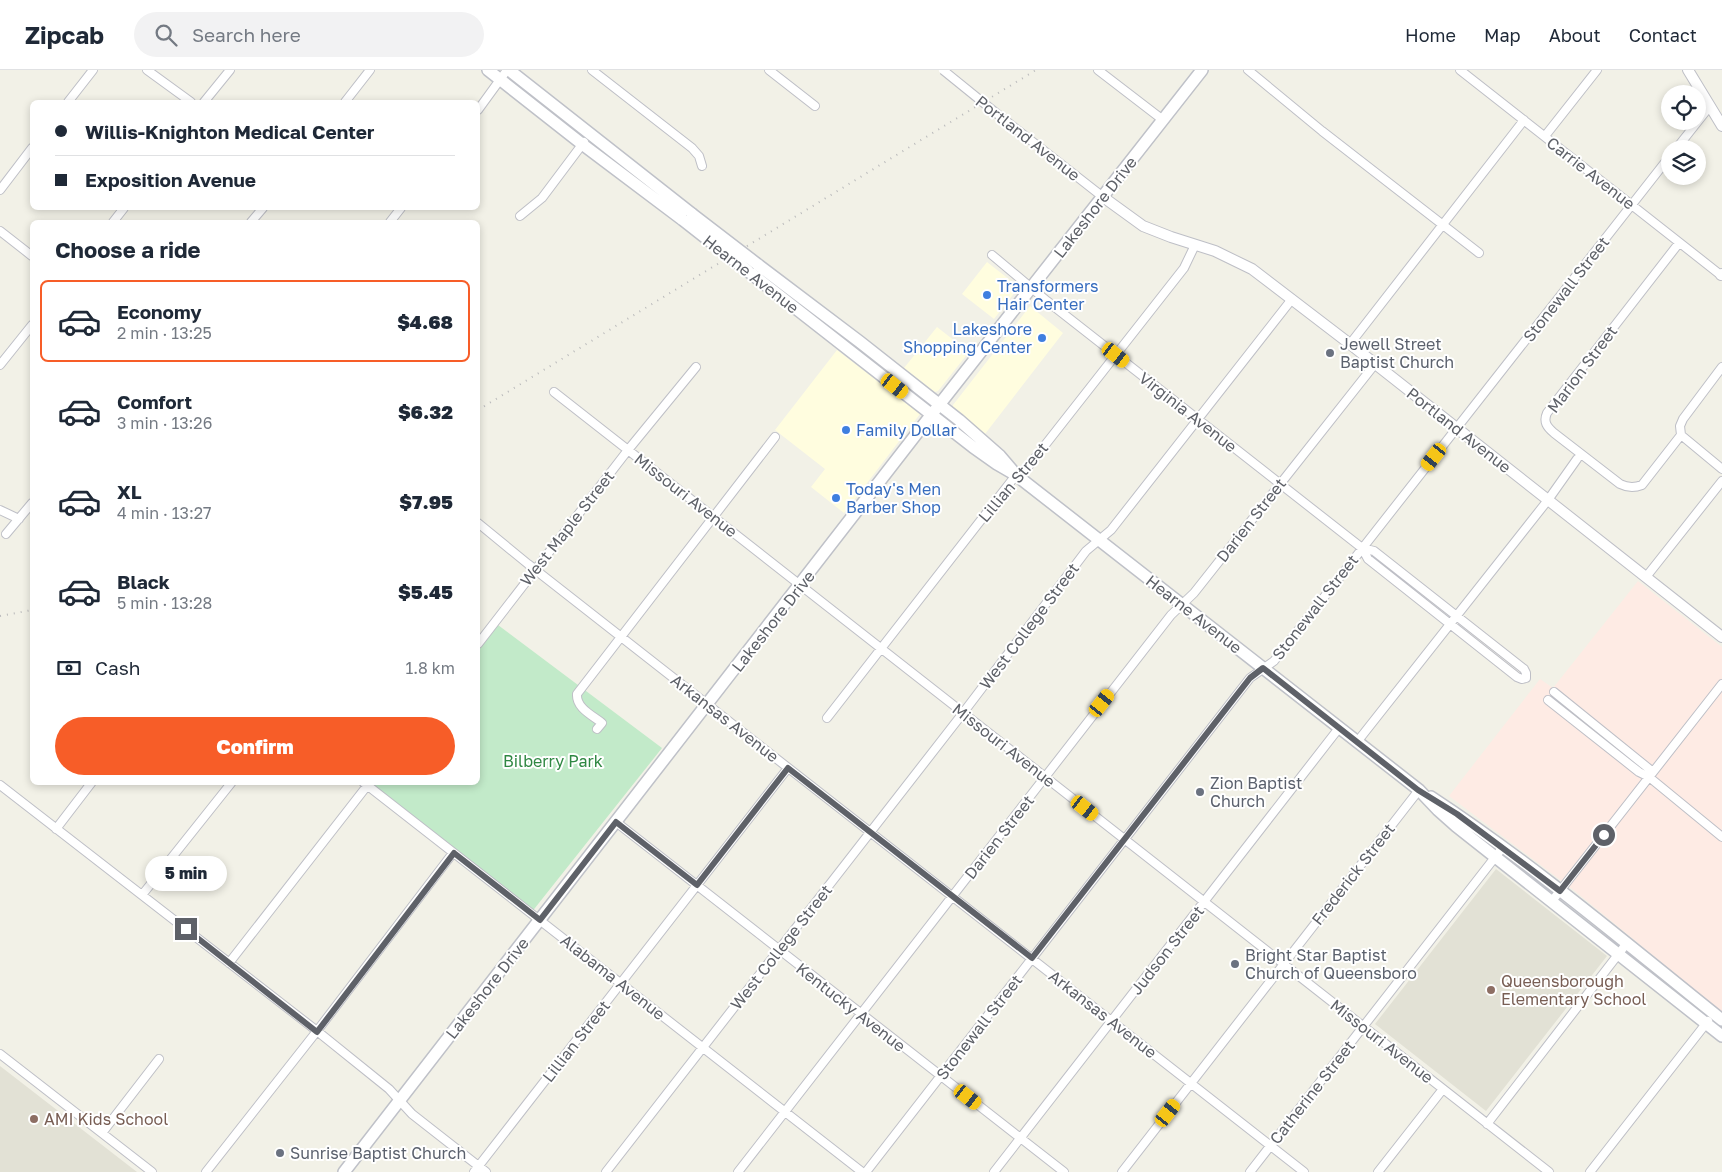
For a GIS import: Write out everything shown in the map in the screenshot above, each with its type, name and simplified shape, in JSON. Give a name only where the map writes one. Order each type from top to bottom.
[{"type":"main road","name":"Hearne Avenue","points":[[488,70],[582,144],[687,217],[752,267],[860,342],[940,405],[1000,456],[1016,475]]},
{"type":"main road","name":"Hearne Avenue","points":[[508,70],[590,134],[687,217]]},
{"type":"main road","name":"Lakeshore Drive","points":[[344,1172],[1202,70]]},
{"type":"main road","name":"Hearne Avenue","points":[[752,267],[850,352],[997,464],[1016,475],[1263,668],[1418,790],[1444,815],[1677,1000],[1714,1019]]},
{"type":"main road","points":[[850,352],[860,342]]},
{"type":"main road","name":"Hearne Avenue","points":[[1418,790],[1457,814],[1503,847],[1685,990],[1714,1019],[1722,1036]]},
{"type":"main road","points":[[1677,1000],[1685,990]]},
{"type":"street","points":[[70,100],[93,70]]},
{"type":"street","points":[[147,70],[188,100]]},
{"type":"street","points":[[206,100],[230,70]]},
{"type":"street","points":[[347,100],[370,70]]},
{"type":"street","points":[[480,107],[508,70]]},
{"type":"street","points":[[592,70],[692,148],[699,156],[702,166]]},
{"type":"street","points":[[769,70],[815,106]]},
{"type":"street","name":"Portland Avenue","points":[[943,70],[1103,197],[1143,226],[1171,238],[1234,259],[1252,269],[1722,637]]},
{"type":"street","points":[[1098,70],[1163,120]]},
{"type":"street","points":[[1248,70],[1322,131],[1479,253]]},
{"type":"street","name":"Carrie Avenue","points":[[1460,70],[1722,275]]},
{"type":"street","points":[[1545,136],[1596,70]]},
{"type":"street","points":[[1688,70],[1722,126]]},
{"type":"street","points":[[1683,140],[1710,106]]},
{"type":"street","points":[[1350,344],[1524,120]]},
{"type":"street","points":[[520,216],[542,198],[590,134]]},
{"type":"street","points":[[0,190],[30,151]]},
{"type":"street","name":"Stonewall Street","points":[[866,1172],[1250,678],[1274,661],[1661,168]]},
{"type":"street","points":[[115,220],[122,210]]},
{"type":"street","points":[[253,220],[261,210]]},
{"type":"street","points":[[392,220],[399,210]]},
{"type":"street","points":[[0,231],[30,254]]},
{"type":"street","name":"Marion Street","points":[[1680,243],[1545,418],[1548,428],[1554,433],[1620,484],[1635,488],[1642,485],[1681,435]]},
{"type":"street","name":"Lillian Street","points":[[827,718],[1016,475],[1027,468],[1184,268],[1195,245]]},
{"type":"street","name":"Virginia Avenue","points":[[992,256],[1362,548],[1368,559],[1517,676],[1522,679],[1526,678],[1524,669],[1456,615],[1374,551],[1362,548]]},
{"type":"street","name":"West College Street","points":[[606,1172],[964,713],[1086,551],[1111,530],[1292,299]]},
{"type":"street","points":[[0,366],[30,328]]},
{"type":"street","name":"Darien Street","points":[[738,1172],[1171,615],[1194,593],[1375,364]]},
{"type":"street","name":"West Maple Street","points":[[480,641],[628,450],[696,367]]},
{"type":"street","points":[[1722,367],[1683,418],[1680,426],[1681,435],[1722,469]]},
{"type":"street","name":"Missouri Avenue","points":[[554,392],[1549,1172]]},
{"type":"street","points":[[597,729],[602,723],[581,708],[577,702],[577,694],[775,437]]},
{"type":"street","points":[[1357,742],[1548,500],[1577,459]]},
{"type":"street","points":[[1646,577],[1722,481]]},
{"type":"street","points":[[6,534],[30,505]]},
{"type":"street","points":[[0,510],[19,520]]},
{"type":"street","name":"Arkansas Avenue","points":[[480,525],[535,570],[1304,1172]]},
{"type":"street","points":[[1552,901],[1722,684]]},
{"type":"street","points":[[1554,692],[1722,837]]},
{"type":"street","points":[[1548,700],[1639,772],[1651,774]]},
{"type":"street","name":"Judson Street","points":[[994,1172],[1339,728]]},
{"type":"street","name":"Lillian Street","points":[[476,1169],[788,768]]},
{"type":"street","points":[[0,785],[389,1089],[412,1114],[476,1169],[486,1172]]},
{"type":"street","points":[[56,829],[90,785]]},
{"type":"street","points":[[142,895],[230,785]]},
{"type":"street","points":[[229,963],[366,785]]},
{"type":"street","name":"Alabama Avenue","points":[[368,785],[862,1172]]},
{"type":"street","name":"Frederick Street","points":[[1122,1172],[1418,790]]},
{"type":"street","name":"Kentucky Avenue","points":[[616,822],[1064,1172]]},
{"type":"street","name":"Catherine Street","points":[[1250,1172],[1503,847]]},
{"type":"street","points":[[206,1172],[317,1032],[454,853]]},
{"type":"street","points":[[1487,1124],[1627,944]]},
{"type":"street","points":[[1590,1172],[1714,1019]]},
{"type":"street","points":[[0,1054],[152,1172]]},
{"type":"street","points":[[102,1133],[159,1059]]},
{"type":"street","points":[[1378,1172],[1443,1089]]},
{"type":"shaded area","points":[[987,262],[1019,287],[994,319],[962,294]]},
{"type":"shaded area","points":[[1030,306],[1063,333],[985,434],[953,409],[953,405]]},
{"type":"shaded area","points":[[937,327],[969,352],[938,391],[935,392],[904,368]]},
{"type":"shaded area","points":[[837,350],[920,414],[844,513],[811,487],[825,469],[775,430]]},
{"type":"shaded area","points":[[1638,581],[1722,647],[1722,1012],[1571,888],[1449,796],[1540,679],[1553,688]]},
{"type":"shaded area","name":"Queensborough Elementary School","points":[[1496,869],[1607,956],[1486,1111],[1375,1024]]},
{"type":"shaded area","name":"AMI Kids School","points":[[0,1066],[137,1172],[0,1172]]},
{"type":"green space","name":"Bilberry Park","points":[[494,622],[662,748],[531,913],[374,785],[480,785],[480,641]]},
{"type":"railway","points":[[480,409],[1036,70]]},
{"type":"railway","points":[[0,616],[30,610]]},
{"type":"place","name":"Transformers Hair Center","points":[[987,295]]},
{"type":"place","name":"Lakeshore Shopping Center","points":[[1042,338]]},
{"type":"place","name":"Jewell Street Baptist Church","points":[[1330,353]]},
{"type":"place","name":"Family Dollar","points":[[846,430]]},
{"type":"place","name":"Today's Men Barber Shop","points":[[836,498]]},
{"type":"place","name":"Zion Baptist Church","points":[[1200,792]]},
{"type":"place","name":"Bright Star Baptist Church of Queensboro","points":[[1235,964]]},
{"type":"place","name":"Queensborough Elementary School","points":[[1491,990]]},
{"type":"place","name":"AMI Kids School","points":[[34,1119]]},
{"type":"place","name":"Sunrise Baptist Church","points":[[280,1153]]},
{"type":"route","points":[[186,929],[317,1032],[454,853],[540,920],[616,822],[697,885],[788,768],[1032,958],[1250,678],[1263,668],[1418,790],[1457,814],[1560,891],[1604,835]]}]
